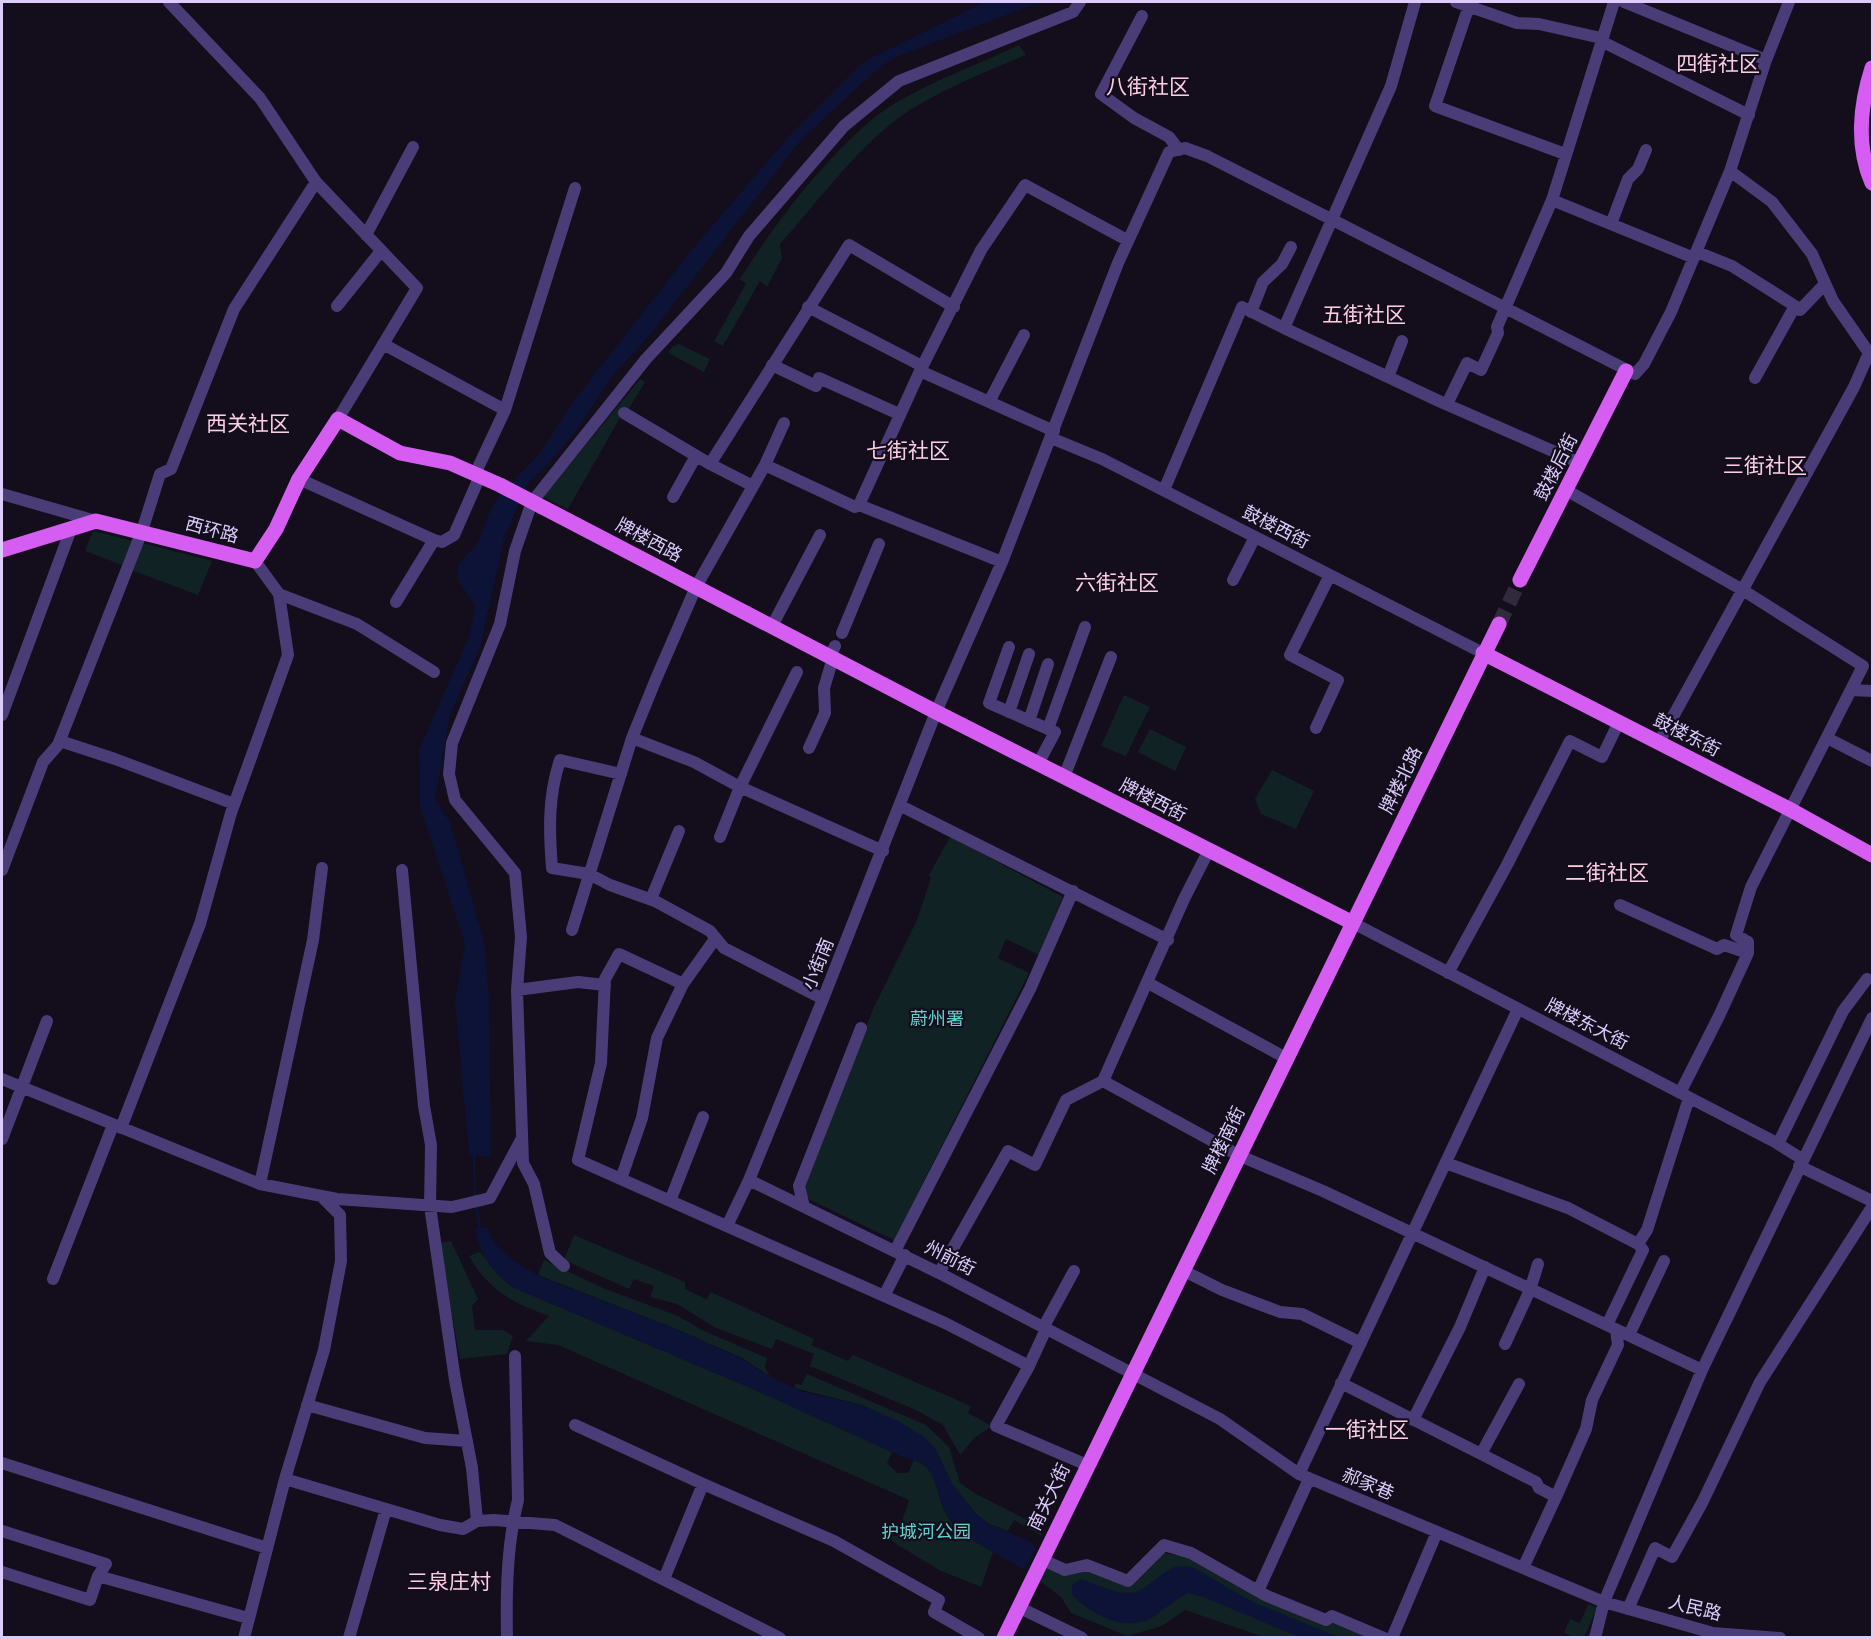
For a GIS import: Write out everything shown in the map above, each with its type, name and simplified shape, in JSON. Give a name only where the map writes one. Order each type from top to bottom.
[{"type":"main road","points":[[1872,68],[1863,105],[1860,136],[1872,183]]},
{"type":"main road","name":"鼓楼后街","points":[[1520,580],[1626,371]]},
{"type":"main road","name":"牌楼西路","points":[[338,419],[400,453],[450,463],[500,484],[772,626],[833,654],[936,712]]},
{"type":"main road","name":"西环路","points":[[96,521],[255,561],[276,529],[299,479],[338,419]]},
{"type":"main road","points":[[2,550],[96,521]]},
{"type":"main road","points":[[1483,653],[1499,624]]},
{"type":"main road","name":"鼓楼东街","points":[[1483,653],[1791,810],[1872,855]]},
{"type":"main road","name":"牌楼北路","points":[[1353,923],[1483,653]]},
{"type":"main road","name":"牌楼西街","points":[[936,712],[1353,923]]},
{"type":"main road","name":"牌楼南街","points":[[1130,1374],[1353,923]]},
{"type":"main road","name":"南关大街","points":[[1004,1638],[1130,1374]]},
{"type":"street","points":[[169,2],[260,98],[316,182],[417,288],[338,419]]},
{"type":"street","points":[[564,1266],[550,1253],[544,1217],[534,1184],[523,1163],[517,990],[521,937],[515,873],[455,800],[449,774],[452,743],[501,624],[515,551],[531,501],[646,359],[726,273],[749,236],[844,126],[899,81],[1073,12],[1080,2]]},
{"type":"street","points":[[1284,328],[1391,86],[1415,2]]},
{"type":"street","points":[[1447,404],[1467,363],[1481,370],[1498,333],[1497,327],[1552,200],[1614,2]]},
{"type":"street","points":[[1624,2],[1766,60]]},
{"type":"street","points":[[1142,16],[1101,94],[1134,118],[1169,137],[1179,150],[1185,148],[1207,156],[1635,374],[1644,364],[1671,312],[1730,171],[1766,60],[1789,2]]},
{"type":"street","points":[[1565,154],[1435,106],[1462,4],[1517,23],[1539,24],[1601,39],[1749,115]]},
{"type":"street","points":[[366,235],[413,147]]},
{"type":"street","name":"小街南","points":[[727,1226],[749,1180],[823,999],[901,806],[936,712],[1002,562],[1127,240],[1169,152],[1179,150]]},
{"type":"street","points":[[1611,224],[1628,179],[1638,170],[1646,150]]},
{"type":"street","points":[[1659,742],[1854,387],[1869,353],[1824,285],[1812,254],[1772,202],[1730,171]]},
{"type":"street","points":[[2,870],[43,762],[60,741],[142,531],[160,474],[171,469],[234,309],[316,182]]},
{"type":"street","points":[[859,505],[921,368],[954,308],[981,250],[1025,185],[1127,240]]},
{"type":"street","points":[[299,479],[434,540],[442,542],[454,535],[505,410],[535,306],[575,188]]},
{"type":"street","points":[[1552,200],[1695,255],[1732,266],[1800,309],[1824,285]]},
{"type":"street","points":[[710,464],[849,245],[954,308]]},
{"type":"street","points":[[1251,312],[1263,282],[1282,264],[1291,247]]},
{"type":"street","points":[[336,306],[381,250]]},
{"type":"street","points":[[1755,378],[1795,306]]},
{"type":"street","name":"鼓楼西街","points":[[808,307],[921,368],[1483,653]]},
{"type":"street","points":[[1164,490],[1242,308],[1388,377],[1580,463]]},
{"type":"street","points":[[989,402],[1024,335]]},
{"type":"street","points":[[1388,377],[1402,341]]},
{"type":"street","points":[[383,344],[505,410]]},
{"type":"street","points":[[772,365],[816,386],[819,378],[899,414]]},
{"type":"street","points":[[624,413],[710,464],[753,486]]},
{"type":"street","points":[[572,930],[632,738],[696,587],[765,465],[784,423]]},
{"type":"street","points":[[673,497],[696,456]]},
{"type":"street","points":[[765,465],[855,507],[859,505],[1002,562]]},
{"type":"street","points":[[1566,490],[1741,589],[1863,666],[1751,887],[1736,935],[1748,942],[1748,953],[1684,1095],[1647,1230],[1638,1244]]},
{"type":"street","points":[[2,494],[96,521]]},
{"type":"street","points":[[2,715],[71,529]]},
{"type":"street","points":[[772,626],[820,535]]},
{"type":"street","points":[[1233,580],[1255,537]]},
{"type":"street","points":[[396,602],[434,540]]},
{"type":"street","points":[[842,633],[879,544]]},
{"type":"street","points":[[53,1279],[200,924],[234,804],[288,655],[279,594],[255,561]]},
{"type":"street","points":[[1316,728],[1338,680],[1290,655],[1330,575]]},
{"type":"street","points":[[279,594],[357,624],[434,672]]},
{"type":"street","points":[[1048,729],[1085,627]]},
{"type":"street","points":[[1009,647],[989,703],[1055,732],[1038,764]]},
{"type":"street","points":[[809,748],[825,713],[824,688],[833,654]]},
{"type":"street","points":[[1009,712],[1029,654]]},
{"type":"street","points":[[1064,777],[1111,657]]},
{"type":"street","points":[[1029,721],[1048,664]]},
{"type":"street","points":[[720,837],[741,787],[797,672]]},
{"type":"street","points":[[1851,690],[1872,691]]},
{"type":"street","points":[[1448,973],[1508,863],[1570,741],[1602,757],[1619,723]]},
{"type":"street","points":[[632,738],[694,762],[741,787],[883,851]]},
{"type":"street","points":[[1827,738],[1872,761]]},
{"type":"street","points":[[60,741],[234,804]]},
{"type":"street","points":[[621,774],[560,760],[551,797],[549,827],[552,868],[589,874],[610,885],[651,899],[710,931],[714,939],[724,948],[823,999]]},
{"type":"street","points":[[901,806],[1168,940]]},
{"type":"street","points":[[651,899],[679,831]]},
{"type":"street","points":[[939,1273],[1008,1151],[1035,1165],[1066,1100],[1103,1081],[1168,940],[1184,899],[1209,850]]},
{"type":"street","points":[[260,1184],[313,940],[322,868]]},
{"type":"street","points":[[402,870],[424,1106],[431,1144],[430,1206],[455,1380],[467,1441],[477,1521]]},
{"type":"street","points":[[884,1296],[900,1253],[1030,989],[1073,891]]},
{"type":"street","points":[[1620,905],[1717,949],[1724,945],[1748,953]]},
{"type":"street","name":"牌楼东大街","points":[[1353,923],[1778,1144],[1801,1162],[1872,1207]]},
{"type":"street","points":[[621,1179],[642,1118],[657,1038],[683,984],[714,939]]},
{"type":"street","points":[[683,984],[619,954],[604,985],[601,1063],[578,1160],[945,1323],[1029,1366]]},
{"type":"street","points":[[1778,1144],[1843,1011],[1867,979]]},
{"type":"street","points":[[517,990],[578,982],[604,985]]},
{"type":"street","points":[[1148,983],[1286,1058]]},
{"type":"street","points":[[1258,1591],[1341,1383],[1414,1234],[1518,1009]]},
{"type":"street","points":[[1595,1638],[1604,1602],[1702,1370],[1872,1018]]},
{"type":"street","points":[[2,1139],[47,1020]]},
{"type":"street","points":[[804,1207],[799,1186],[861,1028]]},
{"type":"street","points":[[2,1080],[260,1184],[321,1196],[452,1207],[460,1203],[490,1198],[522,1139]]},
{"type":"street","points":[[1103,1081],[1238,1155],[1414,1234],[1702,1370]]},
{"type":"street","points":[[670,1201],[703,1117]]},
{"type":"street","points":[[1446,1163],[1568,1208],[1638,1244],[1642,1250],[1611,1327],[1618,1346],[1592,1400],[1586,1429],[1523,1568]]},
{"type":"street","name":"州前街","points":[[749,1180],[900,1253],[1130,1374]]},
{"type":"street","points":[[244,1638],[285,1479],[324,1350],[341,1261],[340,1215],[321,1196]]},
{"type":"street","points":[[1628,1609],[1655,1548],[1671,1557],[1702,1503],[1760,1382],[1872,1207]]},
{"type":"street","points":[[1629,1335],[1664,1261]]},
{"type":"street","points":[[1505,1344],[1530,1290],[1538,1264]]},
{"type":"street","points":[[1413,1420],[1460,1327],[1485,1268]]},
{"type":"street","points":[[1182,1270],[1222,1290],[1280,1312],[1302,1314],[1361,1343]]},
{"type":"street","points":[[1074,1271],[1045,1328],[1029,1366],[996,1426],[1087,1465]]},
{"type":"street","points":[[507,1638],[507,1599],[513,1521],[518,1500],[515,1356]]},
{"type":"street","name":"郝家巷","points":[[1130,1374],[1220,1419],[1304,1477],[1604,1602]]},
{"type":"street","points":[[1341,1383],[1536,1482],[1539,1488],[1556,1497]]},
{"type":"street","points":[[1481,1454],[1519,1384]]},
{"type":"street","points":[[307,1405],[425,1438],[467,1441]]},
{"type":"street","points":[[575,1425],[853,1552],[939,1600],[934,1612],[979,1638]]},
{"type":"street","points":[[2,1463],[267,1548]]},
{"type":"street","points":[[285,1479],[463,1529],[477,1521],[513,1521],[555,1525],[780,1638]]},
{"type":"street","points":[[664,1579],[704,1484]]},
{"type":"street","points":[[348,1638],[386,1509]]},
{"type":"street","points":[[2,1531],[106,1564],[98,1576],[90,1600],[2,1572]]},
{"type":"street","points":[[1392,1638],[1437,1532]]},
{"type":"street","points":[[1041,1559],[1065,1570],[1088,1565],[1128,1581],[1164,1545],[1191,1553],[1258,1591],[1326,1620],[1332,1616],[1384,1638]]},
{"type":"street","points":[[98,1576],[248,1618]]},
{"type":"street","name":"人民路","points":[[1604,1602],[1713,1633],[1780,1638]]},
{"type":"street","points":[[1018,1607],[1082,1638]]},
{"type":"green space","points":[[1019,45],[1026,55],[967,80],[924,102],[874,138],[841,172],[780,244],[782,258],[767,287],[760,281],[723,346],[714,341],[746,284],[740,279],[801,193],[837,152],[875,117],[907,96]]},
{"type":"green space","points":[[679,344],[710,359],[704,372],[668,353],[672,347]]},
{"type":"green space","points":[[640,379],[645,382],[628,410],[625,409],[568,509],[543,497]]},
{"type":"green space","points":[[93,531],[133,541],[122,565],[85,551]]},
{"type":"green space","points":[[142,543],[212,561],[198,595],[131,570]]},
{"type":"green space","points":[[1124,695],[1150,707],[1126,756],[1101,746]]},
{"type":"green space","points":[[1150,729],[1186,747],[1175,771],[1138,752]]},
{"type":"green space","points":[[1272,770],[1314,791],[1296,829],[1261,814],[1255,799]]},
{"type":"green space","name":"蔚州署","points":[[950,837],[1063,897],[1039,955],[1006,939],[998,958],[1029,973],[894,1240],[798,1194],[874,1007],[917,920],[931,878],[929,875]]},
{"type":"green space","points":[[574,1235],[685,1282],[685,1289],[706,1299],[711,1292],[814,1339],[811,1345],[848,1361],[853,1355],[971,1406],[968,1413],[992,1426],[974,1438],[960,1455],[943,1425],[916,1410],[810,1366],[814,1354],[776,1339],[772,1349],[716,1328],[677,1304],[650,1297],[654,1286],[634,1279],[629,1289],[564,1260]]},
{"type":"green space","points":[[451,1241],[478,1299],[472,1306],[475,1330],[503,1330],[513,1336],[507,1354],[460,1359],[439,1243]]},
{"type":"green space","name":"护城河公园","points":[[480,1252],[512,1287],[753,1389],[892,1452],[887,1463],[897,1473],[908,1473],[914,1460],[922,1464],[932,1475],[942,1506],[950,1520],[967,1536],[993,1552],[981,1587],[939,1570],[893,1542],[889,1535],[897,1536],[909,1500],[558,1345],[526,1341],[549,1316],[513,1300],[484,1278],[469,1256]]},
{"type":"green space","points":[[544,1260],[603,1288],[678,1316],[702,1330],[767,1358],[765,1367],[770,1377],[744,1359],[681,1331],[538,1275]]},
{"type":"green space","name":"护城河公园","points":[[807,1374],[926,1425],[949,1447],[960,1483],[976,1494],[1039,1526],[1042,1536],[1014,1520],[1008,1531],[989,1524],[976,1514],[952,1484],[936,1450],[924,1437],[862,1405],[794,1388],[795,1383],[801,1385]]},
{"type":"green space","points":[[1163,1553],[1188,1557],[1259,1594],[1332,1624],[1337,1621],[1375,1637],[1264,1637],[1185,1610],[1162,1626],[1127,1636],[1071,1613],[1061,1597],[1040,1581],[1048,1565],[1084,1569],[1125,1585]]},
{"type":"green space","points":[[1588,1604],[1597,1608],[1584,1637],[1564,1633],[1570,1619],[1580,1623]]},
{"type":"water","points":[[985,2],[1040,2],[896,57],[881,66],[801,140],[648,337],[612,376],[579,427],[550,462],[529,482],[505,535],[480,647],[450,715],[435,800],[450,822],[485,945],[489,997],[491,1157],[469,1155],[455,1002],[465,944],[420,807],[419,750],[470,634],[475,606],[458,580],[458,564],[478,543],[488,515],[499,496],[540,453],[573,402],[694,247],[789,136],[858,67],[873,57]]},
{"type":"water","points":[[475,1228],[487,1228],[495,1244],[511,1259],[541,1277],[681,1331],[744,1360],[763,1373],[803,1392],[862,1405],[900,1422],[924,1437],[936,1450],[952,1484],[976,1514],[989,1524],[1031,1542],[1036,1549],[1024,1570],[962,1534],[946,1514],[930,1470],[921,1463],[900,1456],[753,1389],[512,1287],[497,1274],[487,1261]]},
{"type":"water","points":[[1177,1566],[1192,1567],[1253,1602],[1339,1637],[1299,1637],[1203,1597],[1188,1593],[1143,1622],[1121,1623],[1099,1615],[1072,1595],[1072,1585],[1081,1579],[1119,1592],[1134,1592],[1141,1590]]},
{"type":"waterway","points":[[474,1153],[475,1198]]},
{"type":"waterway","points":[[476,1204],[480,1230]]},
{"type":"tunnel","points":[[1499,624],[1520,580]]},
{"type":"district","name":"四街社区","points":[[1718,64]]},
{"type":"district","name":"八街社区","points":[[1148,87]]},
{"type":"district","name":"五街社区","points":[[1364,315]]},
{"type":"district","name":"西关社区","points":[[248,424]]},
{"type":"district","name":"七街社区","points":[[908,451]]},
{"type":"district","name":"三街社区","points":[[1765,466]]},
{"type":"district","name":"六街社区","points":[[1117,583]]},
{"type":"district","name":"二街社区","points":[[1607,873]]},
{"type":"district","name":"一街社区","points":[[1367,1430]]},
{"type":"district","name":"三泉庄村","points":[[449,1582]]}]
